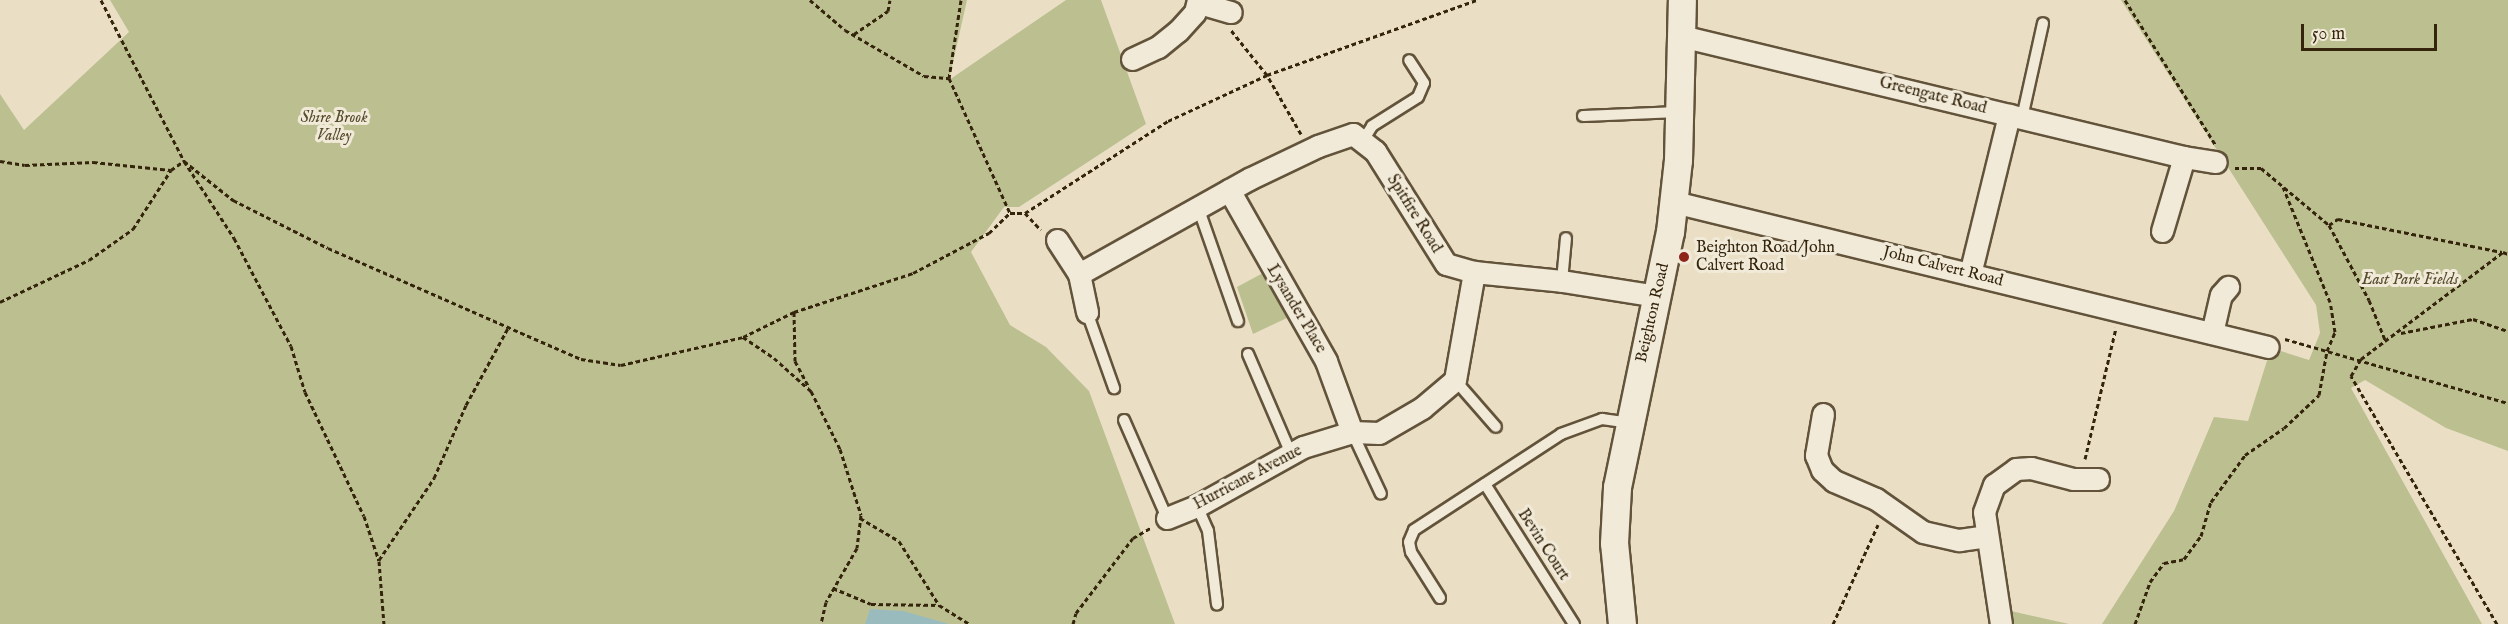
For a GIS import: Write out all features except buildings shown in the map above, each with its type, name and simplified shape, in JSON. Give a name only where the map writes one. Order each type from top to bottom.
[{"type":"street","name":"Beighton Road","points":[[1622,624],[1614,543],[1617,487],[1658,296],[1674,202],[1680,112],[1682,0]]},
{"type":"street","points":[[1132,59],[1168,40],[1187,22],[1198,1],[1231,20]]},
{"type":"street","name":"Greengate Road","points":[[1681,36],[2184,157],[2216,162]]},
{"type":"street","points":[[1970,274],[2016,116]]},
{"type":"street","points":[[1079,274],[1229,190],[1310,149],[1353,134],[1364,139]]},
{"type":"street","name":"Spitfire Road","points":[[1364,139],[1434,250],[1446,264],[1474,272],[1562,280],[1658,296]]},
{"type":"street","points":[[2162,231],[2184,157]]},
{"type":"street","name":"Lysander Place","points":[[1229,190],[1326,361],[1352,432]]},
{"type":"street","name":"John Calvert Road","points":[[1674,202],[2212,333],[2271,341]]},
{"type":"street","points":[[1057,240],[1079,274],[1087,312]]},
{"type":"street","points":[[1455,380],[1474,272]]},
{"type":"street","points":[[2212,333],[2221,295],[2228,287]]},
{"type":"street","name":"Hurricane Avenue","points":[[1167,518],[1197,506],[1291,454],[1352,432],[1379,432],[1422,408],[1455,380]]},
{"type":"street","points":[[1822,414],[1816,454],[1822,470],[1834,481],[1876,499],[1923,532],[1959,540],[1986,536]]},
{"type":"street","points":[[2001,624],[1986,536],[1987,498],[1994,485],[2016,469],[2044,470],[2073,479],[2091,473]]},
{"type":"lane","points":[[2016,116],[2043,23]]},
{"type":"lane","points":[[1364,139],[1372,126],[1418,97],[1424,83],[1409,60]]},
{"type":"lane","points":[[1582,116],[1680,112]]},
{"type":"lane","points":[[1198,207],[1238,321]]},
{"type":"lane","points":[[1562,280],[1566,238]]},
{"type":"lane","points":[[1087,312],[1114,388]]},
{"type":"lane","points":[[1248,354],[1291,454]]},
{"type":"lane","points":[[1455,380],[1496,427]]},
{"type":"lane","points":[[1440,598],[1411,552],[1410,536],[1485,484],[1581,426],[1602,419],[1629,423]]},
{"type":"lane","points":[[1124,420],[1167,518]]},
{"type":"lane","points":[[1352,432],[1381,494]]},
{"type":"lane","name":"Bevin Court","points":[[1485,484],[1574,624]]},
{"type":"lane","points":[[1197,506],[1208,531],[1217,604]]},
{"type":"path","points":[[101,0],[184,161],[234,238],[291,346],[305,392],[364,516],[379,561],[384,624]]},
{"type":"path","points":[[810,0],[853,34],[924,76],[949,78]]},
{"type":"path","points":[[853,34],[888,11],[890,0]]},
{"type":"path","points":[[961,0],[949,78],[1010,213]]},
{"type":"path","points":[[184,161],[233,200],[328,248],[581,359],[621,365],[743,337],[794,312],[913,273],[989,233],[1010,213],[1025,213],[1168,120],[1266,75],[1477,0]]},
{"type":"path","points":[[2125,0],[2212,136],[2217,150],[2216,162],[2227,168],[2261,168],[2329,225],[2369,300],[2386,342]]},
{"type":"path","points":[[1231,20],[1310,149]]},
{"type":"path","points":[[0,161],[25,165],[93,162],[171,170]]},
{"type":"path","points":[[0,302],[89,260],[133,229],[171,170],[184,161]]},
{"type":"path","points":[[2135,624],[2150,582],[2164,563],[2184,559],[2201,536],[2211,502],[2245,455],[2284,428],[2319,395],[2327,351],[2335,332],[2330,302],[2283,188]]},
{"type":"path","points":[[1025,213],[1048,238],[1057,240]]},
{"type":"path","points":[[2329,225],[2338,219],[2508,254]]},
{"type":"path","points":[[2497,624],[2351,376],[2361,360],[2503,252]]},
{"type":"path","points":[[2091,473],[2120,311]]},
{"type":"path","points":[[794,312],[795,361],[840,449],[860,518],[857,548],[833,588],[821,624]]},
{"type":"path","points":[[2399,333],[2473,319],[2508,331]]},
{"type":"path","points":[[379,561],[434,478],[466,405],[509,326]]},
{"type":"path","points":[[743,337],[811,391]]},
{"type":"path","points":[[2271,341],[2327,351],[2508,403]]},
{"type":"path","points":[[1833,624],[1882,517]]},
{"type":"path","points":[[860,518],[899,541],[939,605],[969,624]]},
{"type":"path","points":[[1073,624],[1076,612],[1132,538],[1167,518]]},
{"type":"path","points":[[833,588],[871,604],[939,605]]},
{"type":"green space","name":"Shire Brook Valley","points":[[110,0],[967,0],[949,80],[1066,0],[1101,0],[1146,124],[1019,207],[1004,207],[971,252],[1010,325],[1046,347],[1089,391],[1175,624],[0,624],[0,94],[24,130],[129,32]]},
{"type":"green space","name":"East Park Fields","points":[[2121,0],[2508,0],[2508,451],[2446,428],[2365,380],[2351,388],[2482,624],[2102,624],[2174,511],[2214,417],[2248,421],[2271,348],[2309,360],[2320,333],[2316,305]]},
{"type":"green space","points":[[1263,273],[1289,317],[1253,334],[1237,287]]},
{"type":"green space","points":[[2011,611],[2069,624],[2012,624]]},
{"type":"water","points":[[870,609],[903,611],[949,624],[865,624]]},
{"type":"place","name":"Beighton Road/John Calvert Road","points":[[1684,257]]}]
